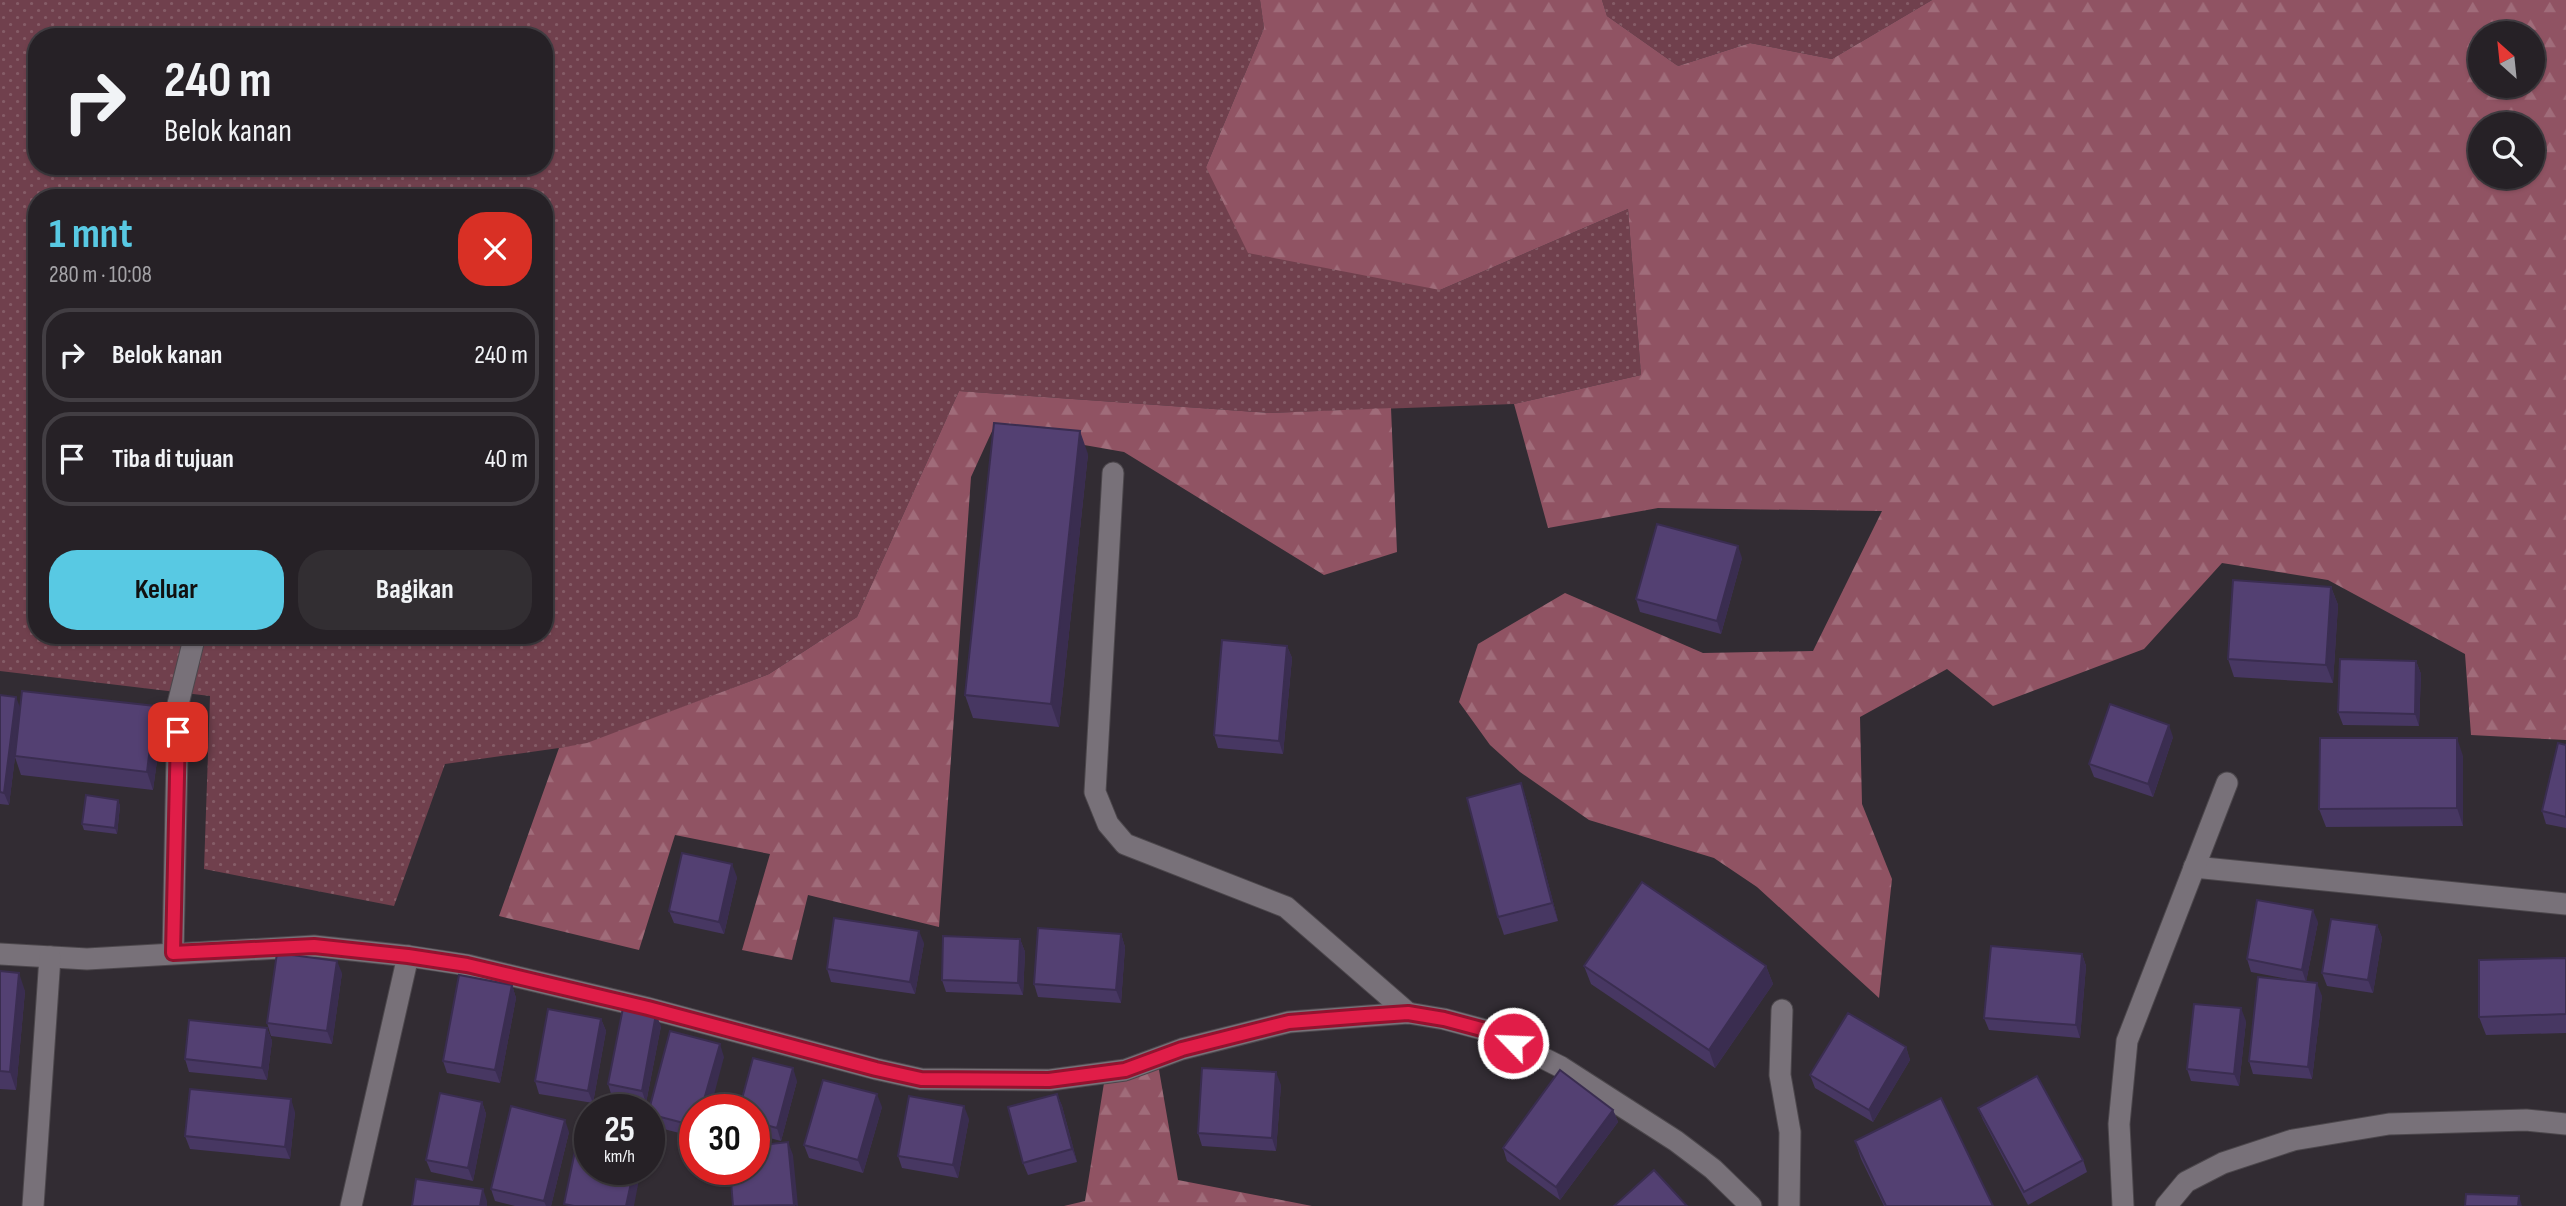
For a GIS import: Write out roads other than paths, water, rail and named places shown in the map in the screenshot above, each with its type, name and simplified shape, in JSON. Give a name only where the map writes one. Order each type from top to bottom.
[{"type":"street","points":[[1113,473],[1095,792],[1108,824],[1125,844],[1286,907],[1408,1013]]},
{"type":"street","points":[[173,953],[178,704],[193,644]]},
{"type":"street","points":[[2123,1206],[2119,1124],[2127,1041],[2227,783]]},
{"type":"street","points":[[2194,867],[2566,904]]},
{"type":"street","points":[[0,954],[87,959],[314,946],[408,956],[467,965],[635,1005],[921,1079],[1049,1080],[1125,1070],[1182,1049],[1289,1022],[1408,1013],[1489,1031],[1561,1067],[1676,1141],[1713,1169],[1751,1206]]},
{"type":"street","points":[[351,1206],[408,956]]},
{"type":"street","points":[[33,1206],[50,957]]},
{"type":"street","points":[[1782,1010],[1780,1075],[1790,1132],[1789,1206]]},
{"type":"street","points":[[2166,1206],[2186,1182],[2223,1163],[2293,1140],[2389,1125],[2526,1120],[2566,1124]]}]
